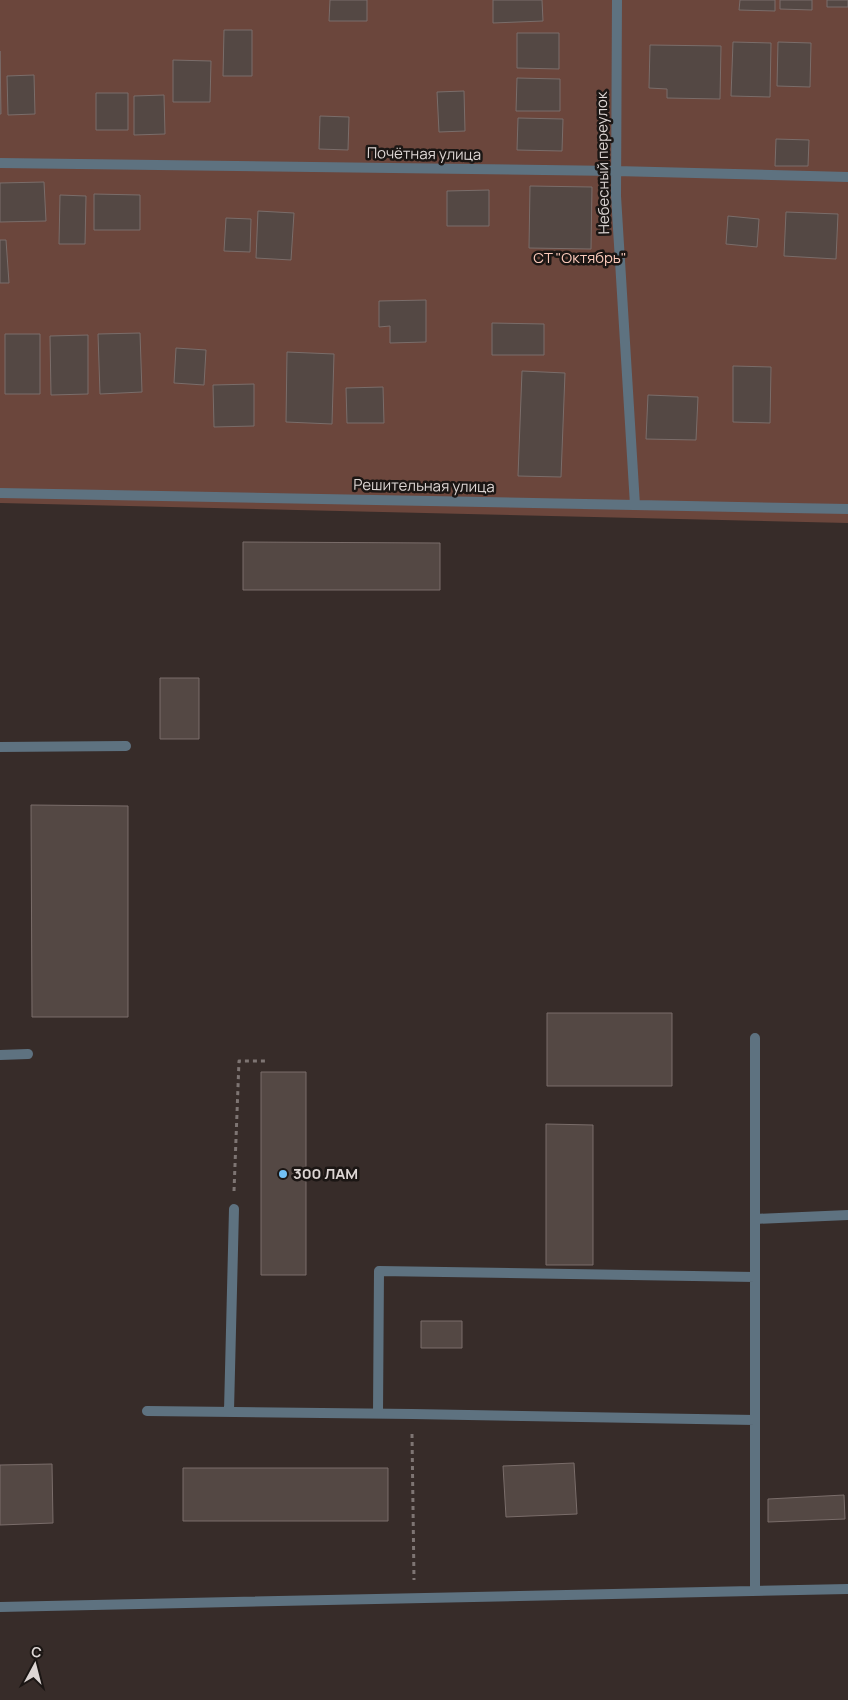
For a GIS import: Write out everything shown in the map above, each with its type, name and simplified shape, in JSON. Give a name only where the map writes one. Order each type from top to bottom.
[{"type":"lane","name":"Небесный переулок","points":[[617,0],[616,171],[635,505]]},
{"type":"lane","name":"Почётная улица","points":[[0,163],[616,171],[848,177]]},
{"type":"lane","name":"Решительная улица","points":[[0,493],[848,509]]},
{"type":"lane","points":[[0,747],[126,746]]},
{"type":"lane","points":[[755,1038],[755,1591]]},
{"type":"lane","points":[[0,1055],[28,1054]]},
{"type":"lane","points":[[229,1412],[234,1209]]},
{"type":"lane","points":[[755,1220],[848,1216]]},
{"type":"lane","points":[[378,1413],[379,1271],[755,1277]]},
{"type":"lane","points":[[147,1411],[755,1420]]},
{"type":"lane","points":[[0,1607],[848,1589]]},
{"type":"path","points":[[234,1209],[239,1061],[268,1061]]},
{"type":"path","points":[[412,1414],[414,1598]]},
{"type":"green space","name":"СТ \"Октябрь\"","points":[[0,0],[848,0],[848,523],[0,503]]},
{"type":"building","points":[[330,0],[367,0],[367,21],[329,21]]},
{"type":"building","points":[[493,0],[542,0],[543,21],[493,23]]},
{"type":"building","points":[[740,0],[775,0],[775,11],[739,10]]},
{"type":"building","points":[[780,0],[812,0],[812,10],[780,9]]},
{"type":"building","points":[[827,0],[848,0],[848,7],[827,7]]},
{"type":"building","points":[[224,30],[252,30],[252,76],[223,76]]},
{"type":"building","points":[[517,33],[559,33],[559,69],[517,68]]},
{"type":"building","points":[[733,42],[771,43],[770,97],[731,96]]},
{"type":"building","points":[[778,42],[811,43],[810,87],[777,86]]},
{"type":"building","points":[[650,45],[721,46],[720,99],[667,98],[667,89],[649,88]]},
{"type":"building","points":[[0,51],[1,114],[0,114]]},
{"type":"building","points":[[173,60],[211,61],[210,102],[173,102]]},
{"type":"building","points":[[34,75],[35,114],[8,115],[7,76]]},
{"type":"building","points":[[517,78],[560,79],[560,111],[516,111]]},
{"type":"building","points":[[464,91],[465,131],[439,132],[437,92]]},
{"type":"building","points":[[96,93],[128,93],[128,130],[96,130]]},
{"type":"building","points":[[164,95],[165,134],[134,135],[134,96]]},
{"type":"building","points":[[320,116],[349,117],[348,150],[319,149]]},
{"type":"building","points":[[518,118],[563,119],[562,151],[517,150]]},
{"type":"building","points":[[776,139],[809,140],[808,166],[775,166]]},
{"type":"building","points":[[44,182],[46,221],[0,222],[0,183]]},
{"type":"building","points":[[530,186],[592,187],[591,249],[529,248]]},
{"type":"building","points":[[489,190],[489,226],[447,226],[447,191]]},
{"type":"building","points":[[94,194],[140,195],[140,230],[94,230]]},
{"type":"building","points":[[60,195],[86,196],[85,244],[59,244]]},
{"type":"building","points":[[258,211],[294,213],[291,260],[256,258]]},
{"type":"building","points":[[786,212],[838,214],[836,259],[784,256]]},
{"type":"building","points":[[728,216],[759,219],[757,247],[726,244]]},
{"type":"building","points":[[226,218],[251,219],[250,252],[224,251]]},
{"type":"building","points":[[0,240],[6,240],[9,283],[0,283]]},
{"type":"building","points":[[426,300],[426,342],[390,343],[390,326],[379,327],[379,301]]},
{"type":"building","points":[[492,323],[544,324],[544,355],[492,355]]},
{"type":"building","points":[[140,333],[142,392],[100,394],[98,334]]},
{"type":"building","points":[[5,334],[40,334],[40,394],[5,394]]},
{"type":"building","points":[[88,335],[88,394],[51,395],[50,336]]},
{"type":"building","points":[[176,348],[206,350],[204,385],[174,383]]},
{"type":"building","points":[[287,352],[334,354],[332,424],[286,422]]},
{"type":"building","points":[[733,366],[771,367],[770,423],[733,422]]},
{"type":"building","points":[[522,371],[565,373],[561,477],[518,476]]},
{"type":"building","points":[[254,384],[254,426],[214,427],[213,385]]},
{"type":"building","points":[[383,387],[384,423],[347,423],[346,388]]},
{"type":"building","points":[[648,395],[698,397],[696,440],[646,439]]},
{"type":"building","points":[[243,542],[440,543],[440,590],[243,590]]},
{"type":"building","points":[[160,678],[199,678],[199,739],[160,739]]},
{"type":"building","points":[[31,805],[128,806],[128,1017],[32,1017]]},
{"type":"building","points":[[547,1013],[672,1013],[672,1086],[547,1086]]},
{"type":"building","name":"300 ЛАМ","points":[[261,1072],[306,1072],[306,1275],[261,1275]]},
{"type":"building","points":[[546,1124],[593,1125],[593,1265],[546,1265]]},
{"type":"building","points":[[421,1321],[462,1321],[462,1348],[421,1348]]},
{"type":"building","points":[[574,1463],[577,1514],[506,1517],[503,1466]]},
{"type":"building","points":[[52,1464],[53,1523],[0,1525],[0,1465]]},
{"type":"building","points":[[183,1468],[388,1468],[388,1521],[183,1521]]},
{"type":"building","points":[[844,1495],[845,1519],[768,1522],[768,1499]]},
{"type":"place","name":"300 ЛАМ","points":[[283,1174]]}]
